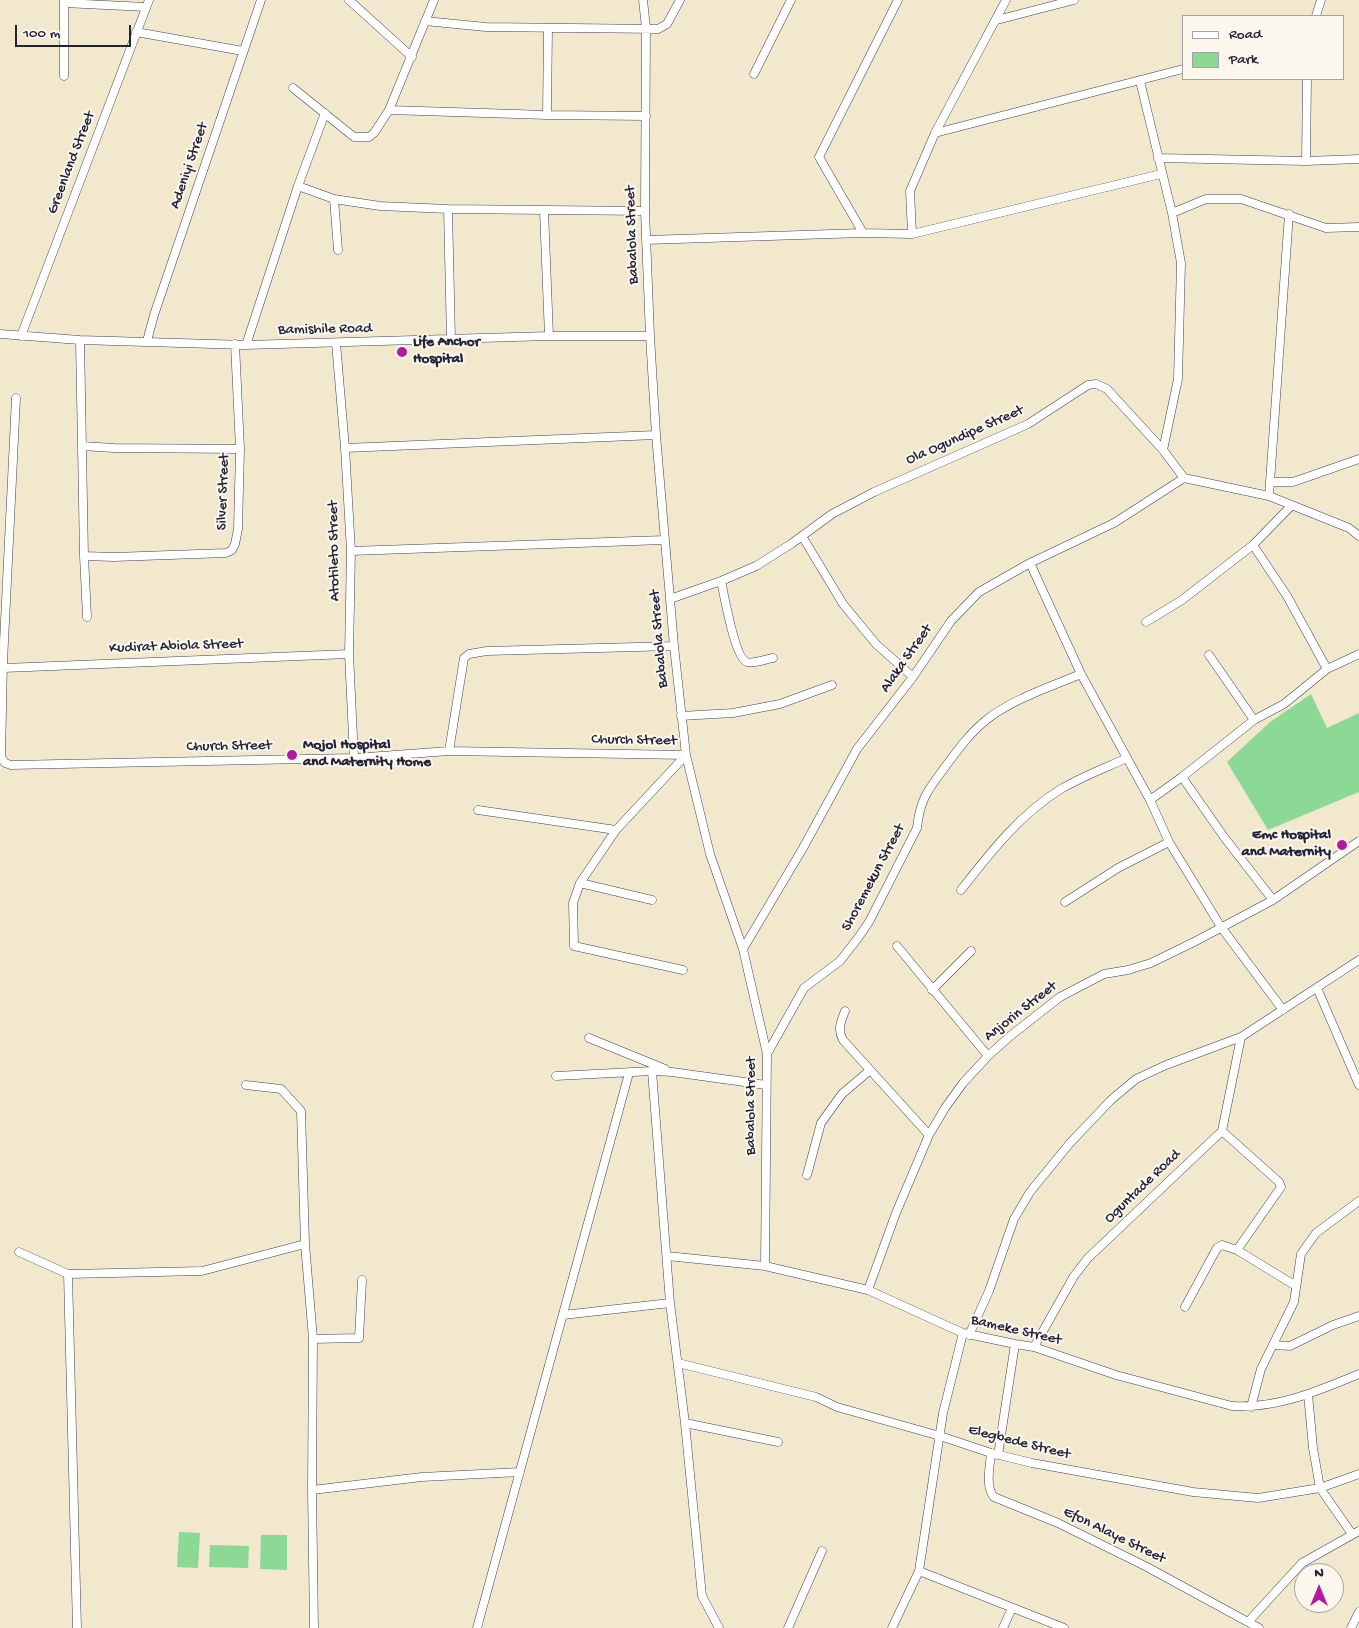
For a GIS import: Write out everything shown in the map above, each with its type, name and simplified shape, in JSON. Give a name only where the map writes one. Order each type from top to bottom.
[{"type":"street","name":"Adeniyi Street","points":[[148,341],[154,316],[261,0]]},
{"type":"street","points":[[349,0],[412,56]]},
{"type":"street","points":[[293,88],[354,137],[363,138],[374,133],[389,110],[434,0]]},
{"type":"street","name":"Babalola Street","points":[[643,0],[646,28],[645,211],[650,336],[664,540],[674,646],[686,755],[710,854],[743,949],[767,1054],[765,1266]]},
{"type":"street","points":[[425,21],[486,27],[658,29],[667,24],[680,0]]},
{"type":"street","points":[[754,74],[791,0]]},
{"type":"street","points":[[863,233],[819,157],[898,0]]},
{"type":"street","points":[[912,234],[910,191],[935,133],[1006,0]]},
{"type":"street","points":[[996,20],[1074,0]]},
{"type":"street","points":[[1316,15],[1321,0]]},
{"type":"street","points":[[64,76],[64,2],[147,4]]},
{"type":"street","name":"Greenland Street","points":[[21,336],[147,4]]},
{"type":"street","points":[[547,115],[548,28]]},
{"type":"street","points":[[136,32],[243,51]]},
{"type":"street","points":[[935,133],[1182,69]]},
{"type":"street","points":[[1306,160],[1307,80]]},
{"type":"street","points":[[1140,81],[1161,174],[1172,213],[1181,263],[1178,379],[1163,450]]},
{"type":"street","points":[[389,110],[646,116]]},
{"type":"street","points":[[246,345],[298,186],[325,113]]},
{"type":"street","points":[[1158,158],[1359,160]]},
{"type":"street","points":[[646,240],[863,233],[912,234],[1161,174]]},
{"type":"street","points":[[298,186],[334,200],[380,206],[448,209],[645,211]]},
{"type":"street","points":[[1172,213],[1206,199],[1241,199],[1326,228],[1359,227]]},
{"type":"street","points":[[334,200],[338,250]]},
{"type":"street","points":[[448,209],[451,340]]},
{"type":"street","points":[[544,210],[549,336]]},
{"type":"street","points":[[1269,496],[1289,214]]},
{"type":"street","name":"Bamishile Road","points":[[0,334],[80,340],[246,345],[549,336],[650,336]]},
{"type":"street","points":[[80,340],[87,618]]},
{"type":"street","name":"Atotileto Street","points":[[336,343],[351,551],[349,654],[354,758]]},
{"type":"street","name":"Silver Street","points":[[84,556],[114,557],[226,553],[232,550],[238,529],[240,449],[235,344]]},
{"type":"street","name":"Ola Ogundipe Street","points":[[670,598],[721,581],[756,566],[832,514],[874,492],[1028,424],[1088,385],[1096,384],[1107,389],[1163,450],[1184,478]]},
{"type":"street","points":[[2,664],[16,398]]},
{"type":"street","points":[[345,448],[656,435]]},
{"type":"street","points":[[82,446],[240,449]]},
{"type":"street","points":[[1270,482],[1293,482],[1359,459]]},
{"type":"street","points":[[1184,478],[1269,496],[1349,528],[1359,536]]},
{"type":"street","name":"Alaka Street","points":[[743,949],[858,748],[913,677],[951,621],[979,592],[1030,563],[1114,523],[1184,478]]},
{"type":"street","points":[[1146,622],[1182,600],[1253,545],[1291,506]]},
{"type":"street","points":[[802,536],[843,604],[876,644],[913,677]]},
{"type":"street","points":[[351,551],[664,540]]},
{"type":"street","points":[[1253,545],[1287,596],[1327,669]]},
{"type":"street","points":[[1030,563],[1080,674],[1150,800],[1170,842],[1222,927],[1283,1010]]},
{"type":"street","points":[[721,581],[735,641],[742,659],[747,662],[773,658]]},
{"type":"street","points":[[449,751],[464,658],[469,654],[487,651],[674,646]]},
{"type":"street","name":"Kudirat Abiola Street","points":[[2,664],[349,654]]},
{"type":"street","points":[[1150,800],[1254,720],[1284,704],[1327,669],[1359,654]]},
{"type":"street","points":[[1209,655],[1254,720]]},
{"type":"street","name":"Church Street","points":[[2,664],[1,758],[5,763],[12,765],[354,758],[449,751],[686,755]]},
{"type":"street","name":"Shoremekun Street","points":[[767,1054],[804,988],[840,961],[869,922],[917,828],[919,811],[924,796],[963,742],[985,720],[1022,698],[1080,674]]},
{"type":"street","points":[[681,716],[733,713],[780,704],[832,685]]},
{"type":"street","points":[[683,970],[574,946],[573,903],[580,883],[616,830],[686,755]]},
{"type":"street","points":[[961,890],[983,862],[1031,810],[1062,789],[1127,758]]},
{"type":"street","points":[[1182,777],[1224,838],[1273,900]]},
{"type":"street","points":[[478,810],[616,830]]},
{"type":"street","name":"Anjorin Street","points":[[868,1290],[896,1213],[930,1135],[945,1108],[963,1083],[988,1056],[1060,997],[1104,974],[1128,970],[1151,963],[1196,941],[1273,900],[1359,841]]},
{"type":"street","points":[[1065,902],[1118,868],[1170,842]]},
{"type":"street","points":[[580,883],[652,900]]},
{"type":"street","points":[[897,946],[988,1056]]},
{"type":"street","points":[[932,990],[971,950]]},
{"type":"street","points":[[892,1628],[919,1571],[940,1436],[966,1334],[989,1291],[1014,1219],[1030,1192],[1070,1143],[1111,1100],[1136,1079],[1166,1065],[1241,1037],[1359,960]]},
{"type":"street","points":[[1317,988],[1359,1086]]},
{"type":"street","points":[[845,1011],[839,1033],[843,1040],[869,1071],[930,1135]]},
{"type":"street","points":[[1237,1250],[1281,1187],[1279,1182],[1222,1131],[1241,1037]]},
{"type":"street","points":[[589,1038],[672,1072]]},
{"type":"street","points":[[652,1071],[670,1303],[685,1423],[702,1599],[719,1628]]},
{"type":"street","points":[[556,1076],[652,1071],[766,1085]]},
{"type":"street","points":[[806,1175],[821,1123],[842,1094],[869,1071]]},
{"type":"street","points":[[477,1628],[629,1073]]},
{"type":"street","points":[[246,1085],[281,1089],[301,1111],[305,1244],[313,1339],[312,1490],[314,1628]]},
{"type":"street","name":"Oguntade Road","points":[[1034,1346],[1074,1276],[1088,1258],[1222,1131]]},
{"type":"street","points":[[1251,1407],[1261,1369],[1292,1307],[1301,1254],[1312,1236],[1359,1201]]},
{"type":"street","points":[[20,1252],[68,1274],[202,1271],[305,1244]]},
{"type":"street","points":[[1185,1307],[1217,1248],[1222,1245],[1237,1250],[1296,1286]]},
{"type":"street","name":"Bameke Street","points":[[667,1256],[765,1266],[868,1290],[966,1334],[1034,1346],[1116,1375],[1232,1406],[1251,1407],[1279,1403],[1320,1391],[1359,1374]]},
{"type":"street","points":[[68,1274],[77,1628]]},
{"type":"street","points":[[313,1339],[359,1338],[362,1280]]},
{"type":"street","points":[[563,1314],[670,1303]]},
{"type":"street","points":[[1274,1345],[1290,1346],[1333,1325],[1359,1316]]},
{"type":"street","name":"Efon Alaye Street","points":[[1016,1344],[989,1487],[994,1498],[1058,1523],[1147,1566],[1258,1628]]},
{"type":"street","name":"Elegbede Street","points":[[678,1363],[816,1397],[837,1407],[940,1436],[994,1454],[1032,1463],[1193,1492],[1258,1498],[1320,1488],[1359,1474]]},
{"type":"street","points":[[1248,1622],[1302,1563],[1355,1533],[1320,1488],[1313,1448],[1308,1394]]},
{"type":"street","points":[[685,1423],[778,1442]]},
{"type":"street","points":[[312,1490],[422,1478],[520,1472]]},
{"type":"street","points":[[788,1628],[822,1551]]},
{"type":"street","points":[[919,1571],[1064,1628]]},
{"type":"street","points":[[1004,1628],[1012,1608]]},
{"type":"street","points":[[1352,1628],[1359,1612]]},
{"type":"green space","points":[[1311,694],[1327,728],[1359,713],[1359,792],[1268,830],[1227,762],[1270,722]]},
{"type":"green space","points":[[179,1532],[200,1533],[198,1568],[177,1567]]},
{"type":"green space","points":[[261,1535],[287,1535],[287,1570],[260,1569]]},
{"type":"green space","points":[[210,1545],[249,1546],[248,1568],[209,1567]]},
{"type":"place","name":"Life Anchor Hospital","points":[[402,352]]},
{"type":"place","name":"Mojol Hospital and Maternity Home","points":[[292,755]]},
{"type":"place","name":"Emc Hospital and Maternity","points":[[1342,845]]}]
